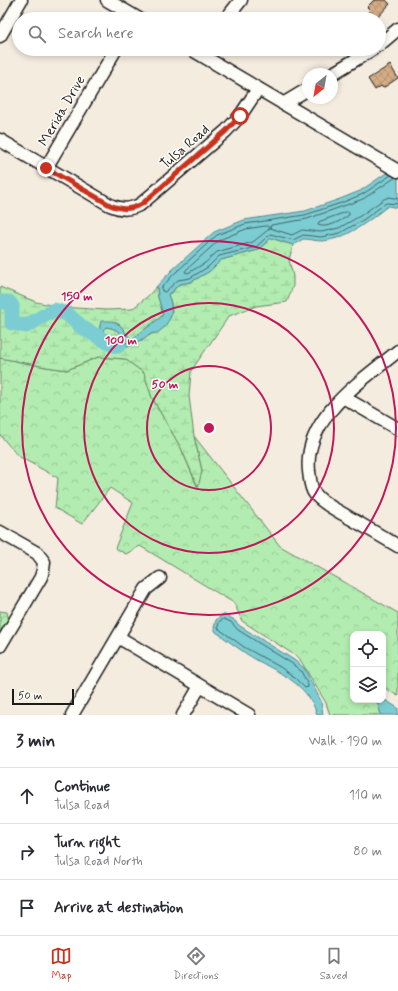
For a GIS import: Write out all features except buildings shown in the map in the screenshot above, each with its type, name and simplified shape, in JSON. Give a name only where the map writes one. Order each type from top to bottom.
[{"type":"street","points":[[14,12],[21,0]]},
{"type":"street","points":[[107,0],[126,12]]},
{"type":"street","points":[[232,12],[241,0]]},
{"type":"street","points":[[0,36],[12,15]]},
{"type":"street","points":[[386,39],[398,29]]},
{"type":"street","name":"Merida Drive","points":[[46,168],[112,56]]},
{"type":"street","points":[[210,56],[258,89],[398,171]]},
{"type":"street","points":[[338,70],[362,56]]},
{"type":"street","name":"Tulsa Road","points":[[46,168],[118,209],[126,209],[142,204],[226,131],[240,116],[258,89]]},
{"type":"street","points":[[283,104],[302,93]]},
{"type":"street","points":[[0,140],[46,168]]},
{"type":"street","points":[[398,350],[343,397],[321,422],[311,445],[308,465],[310,483],[314,494],[326,504],[398,546]]},
{"type":"street","points":[[343,397],[398,429]]},
{"type":"street","points":[[0,532],[37,553],[44,562],[41,577],[0,646]]},
{"type":"street","points":[[72,715],[146,589],[160,578]]},
{"type":"street","points":[[118,637],[249,715]]},
{"type":"street","points":[[183,715],[200,686]]},
{"type":"green space","points":[[271,238],[293,245],[289,260],[293,276],[293,286],[287,302],[256,306],[229,316],[191,371],[189,396],[194,436],[202,471],[198,487],[181,448],[152,398],[144,373],[125,359],[98,357],[67,370],[0,358],[0,287],[36,302],[61,307],[106,310],[132,309],[148,296],[157,286],[158,297],[163,314],[132,339],[119,324],[100,325],[100,339],[102,345],[120,349],[132,345],[148,336],[168,320],[172,311],[171,302],[168,295],[169,293],[172,293],[180,284],[191,282],[210,271],[221,260],[258,250]]},
{"type":"green space","points":[[106,327],[117,330],[129,340],[128,342],[121,344],[119,340],[116,343],[104,336],[103,330]]},
{"type":"green space","points":[[98,357],[125,359],[144,373],[152,398],[181,448],[197,486],[202,471],[194,436],[280,546],[398,613],[398,696],[386,689],[386,631],[350,631],[350,703],[377,703],[381,715],[330,715],[326,703],[299,658],[242,621],[234,603],[140,546],[126,554],[115,548],[133,503],[110,488],[82,524],[55,508],[58,478],[18,456],[0,435],[0,358],[67,370]]},
{"type":"green space","points":[[0,611],[7,612],[9,621],[0,636]]},
{"type":"water","points":[[398,165],[398,208],[388,206],[349,233],[331,240],[322,241],[303,239],[293,245],[271,238],[258,250],[221,260],[210,271],[191,282],[180,284],[172,293],[169,293],[168,295],[171,307],[170,317],[165,327],[157,333],[153,333],[126,348],[120,349],[102,345],[100,333],[101,321],[110,321],[120,325],[132,339],[161,317],[163,314],[158,297],[157,286],[171,271],[214,232],[244,220],[305,211],[360,191]],"holes":[[[106,327],[119,332],[128,340],[128,342],[121,344],[117,338],[116,342],[113,342],[110,338],[104,336],[103,330]]]},
{"type":"water","points":[[223,614],[233,619],[240,626],[294,660],[304,668],[321,701],[323,715],[317,715],[312,702],[296,683],[252,657],[216,632],[214,628],[216,620]]},
{"type":"water","points":[[386,701],[398,708],[398,715],[381,715],[378,703],[386,703]]},
{"type":"waterway","points":[[0,302],[9,302],[12,306],[12,323],[26,326],[54,310],[67,314],[83,328],[111,344],[118,346]]},
{"type":"route","points":[[46,168],[118,209],[134,208],[142,204],[226,131],[240,116]]}]
